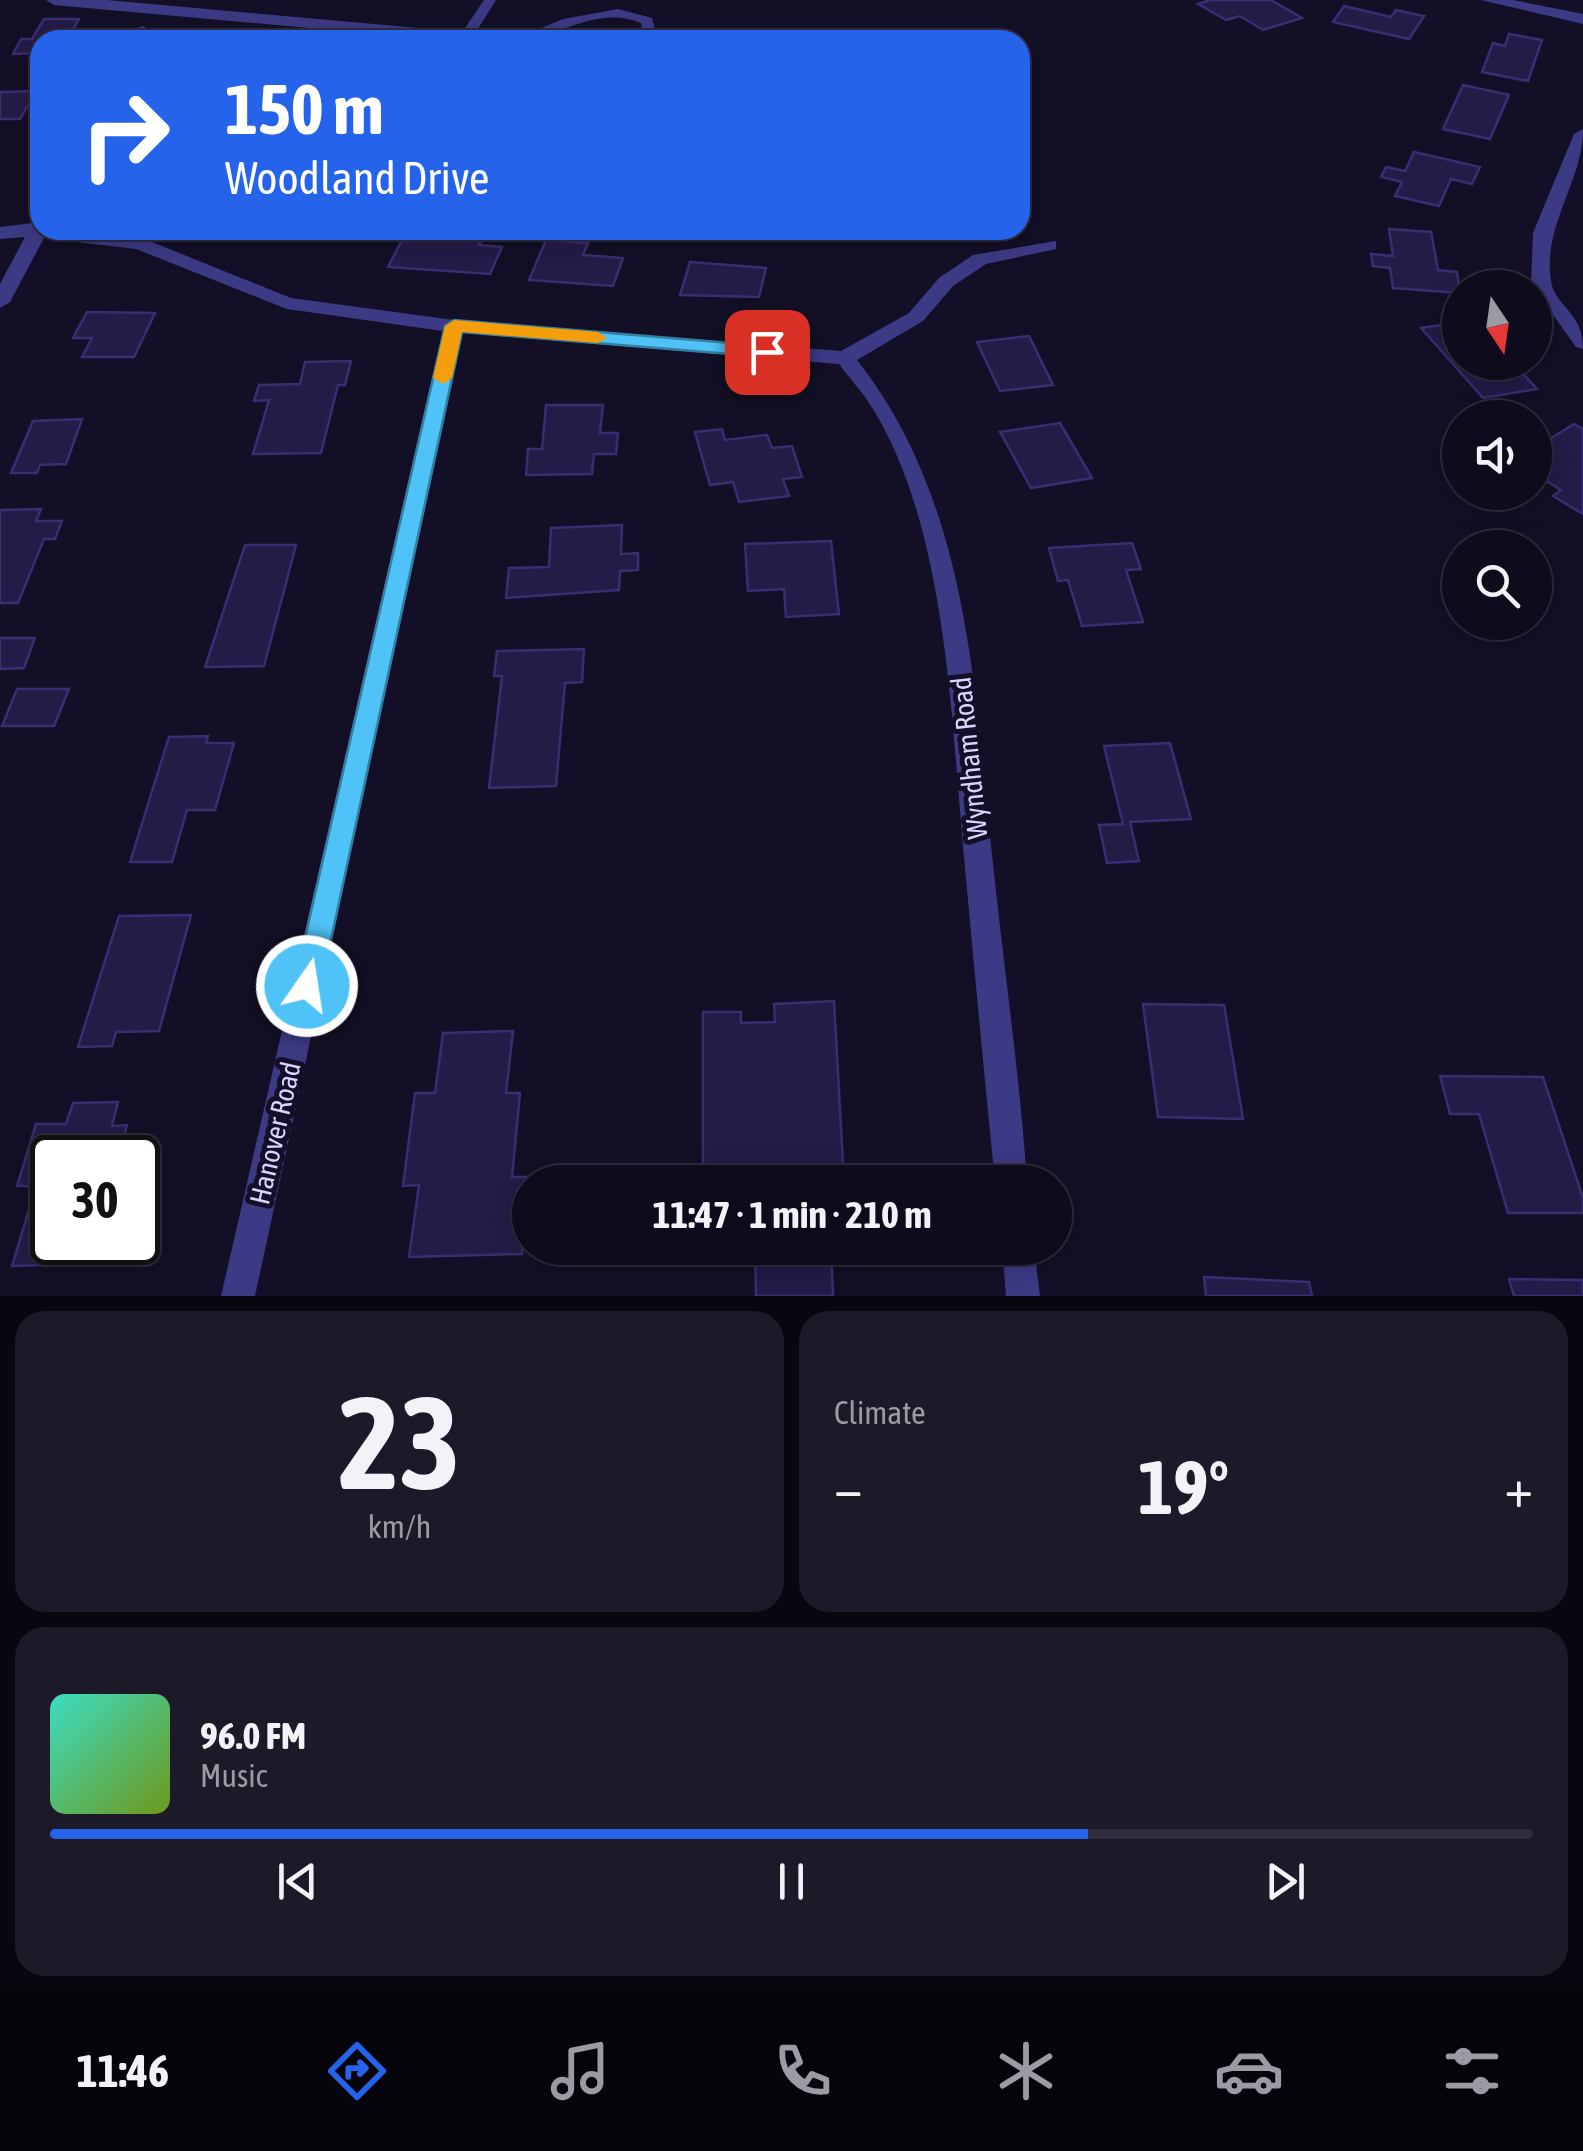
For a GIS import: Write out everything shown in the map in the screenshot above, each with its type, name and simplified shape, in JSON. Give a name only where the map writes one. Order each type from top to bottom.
[{"type":"street","points":[[54,0],[388,30]]},
{"type":"street","points":[[1489,0],[1583,19]]},
{"type":"street","points":[[1583,134],[1543,233],[1541,284],[1583,343]]},
{"type":"street","points":[[0,233],[30,231]]},
{"type":"street","points":[[0,302],[34,240]]},
{"type":"street","points":[[111,240],[140,244],[286,303],[454,326],[845,358],[916,317],[946,282],[980,259],[1049,245]]},
{"type":"street","name":"Hanover Road","points":[[238,1296],[454,326]]},
{"type":"street","name":"Wyndham Road","points":[[845,358],[870,384],[926,501],[958,656],[1009,1165]]},
{"type":"street","points":[[1020,1265],[1023,1296]]},
{"type":"lane","points":[[471,30],[490,0]]},
{"type":"lane","points":[[548,30],[612,7],[635,11],[647,22],[648,30]]},
{"type":"building","points":[[1210,0],[1271,0],[1302,18],[1263,30],[1240,16],[1226,20],[1198,4]]},
{"type":"building","points":[[1344,6],[1391,17],[1396,10],[1424,16],[1409,39],[1333,22]]},
{"type":"building","points":[[44,19],[79,19],[73,30],[37,30]]},
{"type":"building","points":[[1509,34],[1542,40],[1528,81],[1482,72],[1493,43],[1505,46]]},
{"type":"building","points":[[21,39],[30,39],[30,53],[13,54]]},
{"type":"building","points":[[1463,85],[1509,95],[1490,139],[1443,129]]},
{"type":"building","points":[[30,91],[30,102],[20,119],[0,119],[0,92]]},
{"type":"building","points":[[1414,152],[1480,167],[1472,184],[1451,179],[1439,206],[1395,196],[1402,182],[1381,177],[1386,167],[1405,171]]},
{"type":"building","points":[[1389,229],[1431,232],[1438,270],[1442,270],[1442,292],[1393,288],[1390,268],[1373,266],[1371,254],[1393,256]]},
{"type":"building","points":[[402,240],[482,240],[479,245],[502,247],[490,274],[388,267]]},
{"type":"building","points":[[546,240],[588,243],[583,255],[623,258],[613,286],[529,280]]},
{"type":"building","points":[[690,262],[766,268],[759,297],[680,295]]},
{"type":"building","points":[[87,312],[155,313],[134,357],[82,357],[92,338],[73,338]]},
{"type":"building","points":[[1442,325],[1442,352],[1421,328]]},
{"type":"building","points":[[1029,336],[1053,385],[1000,391],[977,342]]},
{"type":"building","points":[[351,361],[345,385],[338,385],[321,453],[253,454],[269,400],[254,401],[259,385],[300,384],[305,362]]},
{"type":"building","points":[[1467,380],[1529,380],[1537,389],[1483,398]]},
{"type":"building","points":[[546,405],[603,405],[600,433],[618,433],[616,454],[594,454],[592,474],[526,475],[528,449],[542,449]]},
{"type":"building","points":[[82,419],[66,464],[40,465],[37,473],[11,473],[33,421]]},
{"type":"building","points":[[1060,423],[1092,478],[1031,488],[1000,432]]},
{"type":"building","points":[[1574,424],[1583,429],[1583,514],[1553,496],[1561,490],[1552,484],[1552,438]]},
{"type":"building","points":[[722,429],[725,440],[767,435],[772,448],[792,446],[802,477],[783,479],[789,496],[739,502],[733,482],[710,485],[695,432]]},
{"type":"building","points":[[41,509],[36,521],[62,521],[55,539],[44,539],[18,603],[0,603],[0,510]]},
{"type":"building","points":[[622,525],[621,554],[638,553],[638,570],[620,571],[619,590],[506,598],[509,568],[549,567],[551,528]]},
{"type":"building","points":[[831,541],[839,614],[786,617],[784,589],[748,591],[745,544]]},
{"type":"building","points":[[1132,543],[1141,569],[1126,570],[1143,622],[1082,626],[1068,580],[1058,581],[1049,548]]},
{"type":"building","points":[[245,545],[296,545],[264,666],[205,667]]},
{"type":"building","points":[[0,638],[35,638],[24,668],[0,669]]},
{"type":"building","points":[[584,649],[582,682],[565,683],[556,786],[489,788],[502,676],[494,676],[497,651]]},
{"type":"building","points":[[17,689],[69,689],[54,726],[2,726]]},
{"type":"building","points":[[208,736],[206,743],[234,743],[215,810],[187,810],[172,862],[130,862],[169,737]]},
{"type":"building","points":[[1170,743],[1191,819],[1130,822],[1139,861],[1107,863],[1099,825],[1123,824],[1104,746]]},
{"type":"building","points":[[191,915],[159,1031],[116,1032],[112,1046],[78,1047],[119,916]]},
{"type":"building","points":[[834,1001],[843,1165],[703,1165],[703,1012],[741,1012],[741,1023],[775,1022],[774,1004]]},
{"type":"building","points":[[1143,1004],[1224,1005],[1243,1119],[1158,1117]]},
{"type":"building","points":[[513,1031],[506,1093],[520,1093],[512,1165],[512,1254],[409,1257],[419,1185],[403,1186],[415,1093],[435,1093],[443,1033]]},
{"type":"building","points":[[1440,1076],[1543,1077],[1583,1198],[1583,1213],[1508,1213],[1479,1114],[1450,1114]]},
{"type":"building","points":[[118,1102],[112,1126],[127,1125],[124,1135],[33,1135],[36,1124],[66,1124],[73,1103]]},
{"type":"building","points":[[30,1144],[30,1186],[17,1186]]},
{"type":"building","points":[[30,1206],[30,1265],[50,1265],[12,1266]]},
{"type":"building","points":[[755,1265],[832,1265],[833,1296],[756,1296]]},
{"type":"building","points":[[1204,1277],[1309,1282],[1312,1296],[1206,1296]]},
{"type":"building","points":[[1509,1279],[1583,1280],[1583,1296],[1514,1296]]},
{"type":"slow traffic","points":[[443,378],[454,326],[598,338]]},
{"type":"route","points":[[307,986],[454,326],[767,352]]}]
